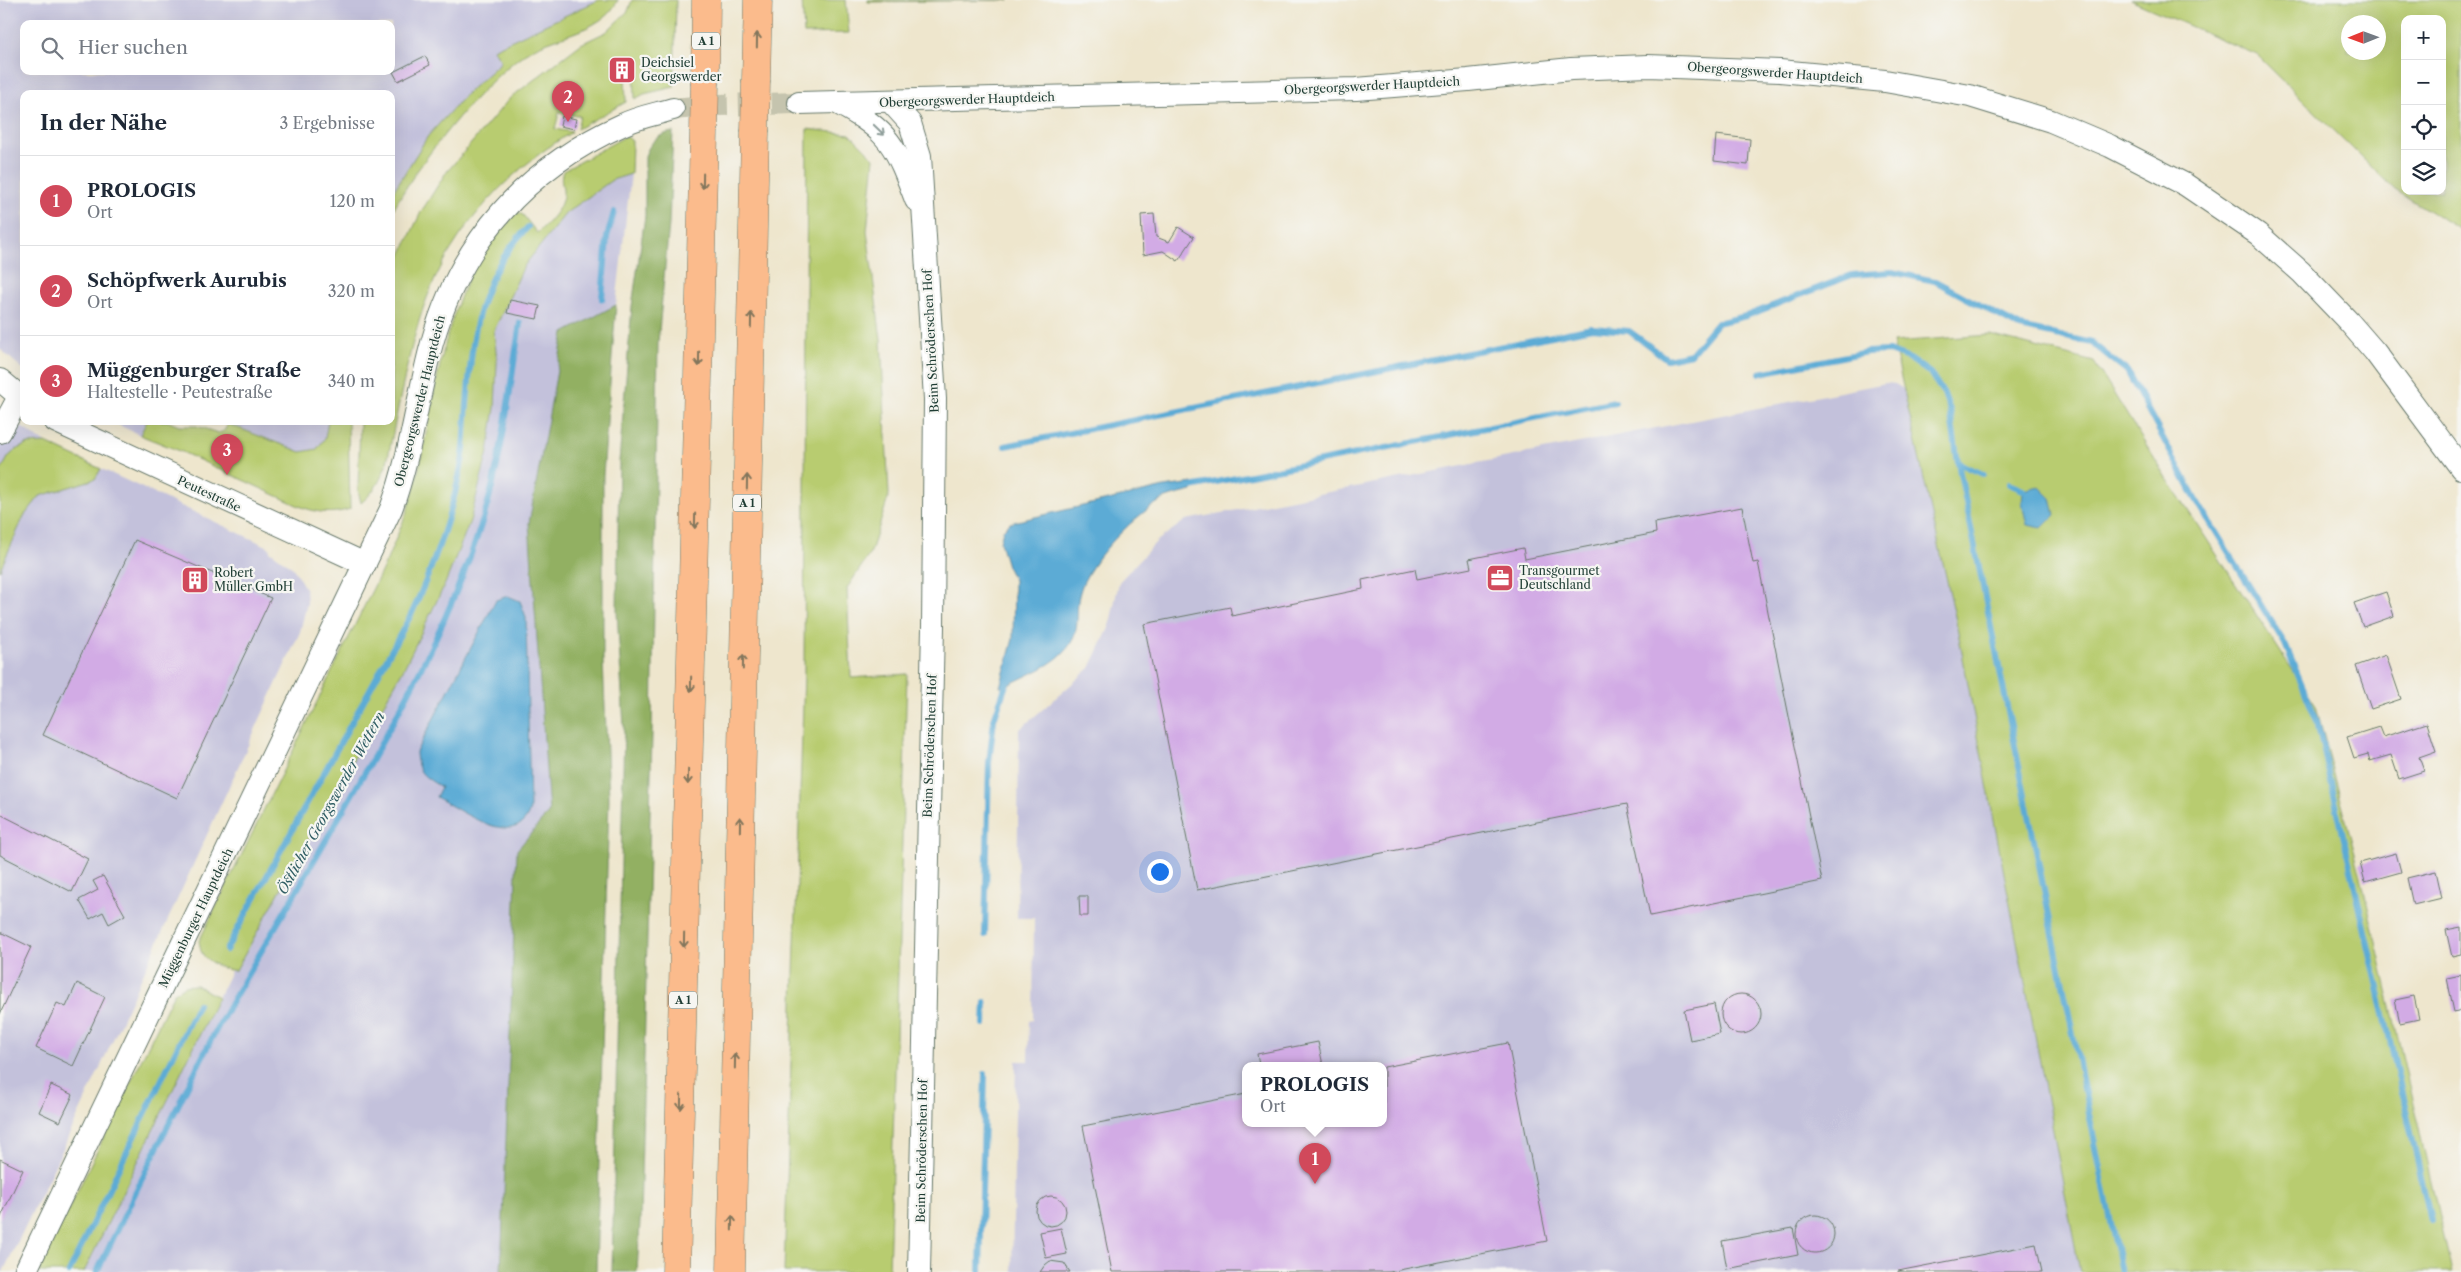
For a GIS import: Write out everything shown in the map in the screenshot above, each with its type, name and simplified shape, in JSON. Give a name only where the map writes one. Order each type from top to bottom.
[{"type":"highway","name":"A 1","points":[[676,1272],[706,0]]},
{"type":"highway","name":"A 1","points":[[731,1272],[758,0]]},
{"type":"street","name":"Obergeorgswerder Hauptdeich","points":[[799,103],[838,104],[942,98],[1356,89],[1571,69],[1648,66],[1780,71],[1884,81],[1970,96],[2051,121],[2110,146],[2194,190],[2258,234],[2301,272],[2349,322],[2375,352],[2461,468]]},
{"type":"street","name":"Beim Schröderschen Hof","points":[[891,102],[910,122],[918,145],[935,408],[933,627],[920,1272]]},
{"type":"street","name":"Beim Schröderschen Hof","points":[[838,104],[863,117],[883,133],[898,156],[923,220]]},
{"type":"street","name":"Obergeorgswerder Hauptdeich","points":[[365,564],[399,490],[440,313],[451,287],[477,241],[516,196],[562,158],[622,125],[673,109]]},
{"type":"street","points":[[0,380],[20,396]]},
{"type":"street","points":[[0,432],[20,401]]},
{"type":"street","name":"Peutestraße","points":[[64,425],[365,564]]},
{"type":"street","name":"Müggenburger Hauptdeich","points":[[25,1272],[365,564]]},
{"type":"shaded area","points":[[0,0],[599,0],[494,49],[500,59],[500,63],[468,92],[428,136],[395,189],[395,90],[20,90],[20,366],[0,349]]},
{"type":"shaded area","points":[[631,174],[616,305],[564,333],[529,523],[549,812],[517,850],[501,1272],[84,1272],[231,971],[236,970],[404,668],[445,584],[470,521],[488,452],[495,408],[497,362],[494,331],[524,266],[566,213],[612,180]]},
{"type":"shaded area","points":[[1886,383],[1895,384],[1907,391],[1915,401],[2089,1272],[1012,1272],[1016,1061],[1028,1061],[1029,1021],[1033,1020],[1034,918],[1017,918],[1019,730],[1090,668],[1109,628],[1119,582],[1157,541],[1186,520]]},
{"type":"shaded area","points":[[0,413],[46,443],[269,547],[270,551],[293,568],[306,590],[307,603],[300,632],[60,1155],[3,1272],[0,1272]]},
{"type":"shaded area","points":[[119,425],[145,425],[140,435]]},
{"type":"shaded area","points":[[232,425],[327,425],[325,438],[317,449],[301,452]]},
{"type":"green space","points":[[599,0],[618,0],[611,11],[600,20],[589,27],[535,47],[488,85],[469,105],[415,173],[395,207],[395,189],[428,136],[468,92],[500,63],[500,59],[493,49]]},
{"type":"green space","points":[[632,0],[676,0],[674,87],[644,94],[635,99],[634,63],[625,59],[614,63],[614,78],[625,78],[626,102],[577,129],[580,116],[559,113],[555,129],[572,132],[546,149],[499,189],[459,237],[443,263],[419,321],[405,373],[395,422],[395,267],[421,212],[445,174],[510,98],[581,44],[606,32],[628,11]]},
{"type":"green space","points":[[802,0],[846,0],[849,33],[804,34]]},
{"type":"green space","points":[[868,0],[1009,0],[868,2]]},
{"type":"green space","points":[[2130,0],[2461,0],[2461,230],[2403,195],[2446,195],[2446,15],[2401,15],[2401,194],[2395,190],[2257,55]]},
{"type":"green space","points":[[807,129],[850,134],[874,158],[867,231],[881,340],[889,495],[871,552],[847,588],[851,678],[907,674],[889,1272],[784,1272],[804,675]]},
{"type":"green space","points":[[673,132],[669,224],[658,342],[652,736],[640,1221],[637,1272],[612,1272],[624,727],[617,612],[619,462],[632,306],[645,216],[645,156],[655,140]]},
{"type":"green space","points":[[626,136],[632,141],[631,174],[612,180],[566,213],[524,266],[494,331],[497,362],[495,408],[488,452],[470,521],[445,584],[404,668],[236,970],[217,966],[204,956],[199,941],[387,560],[410,504],[444,348],[461,295],[473,269],[488,246],[517,212],[523,215],[537,233],[551,219],[559,208],[563,196],[561,178],[563,171]]},
{"type":"green space","points":[[616,305],[603,475],[603,661],[609,798],[596,1272],[501,1272],[517,850],[549,812],[529,523],[564,333]]},
{"type":"green space","points":[[1990,335],[2094,362],[2166,477],[2316,706],[2360,873],[2452,1272],[2080,1272],[1955,616],[1893,342]]},
{"type":"green space","points":[[145,425],[197,426],[218,433],[224,431],[227,425],[231,425],[301,452],[317,449],[325,438],[327,425],[348,425],[350,509],[324,512],[299,506],[180,451],[140,435]]},
{"type":"green space","points":[[360,425],[394,425],[387,462],[380,480],[374,490],[361,503],[358,490]]},
{"type":"green space","points":[[46,443],[101,469],[95,479],[40,496],[24,516],[0,570],[0,472],[9,456],[17,449],[28,444]]},
{"type":"green space","points":[[196,985],[218,997],[84,1272],[38,1272],[174,993],[184,986]]},
{"type":"water","points":[[1193,483],[1192,491],[1166,498],[1155,504],[1129,525],[1103,552],[1093,566],[1080,592],[1077,626],[1073,639],[1063,653],[1048,665],[1006,686],[1000,687],[1013,639],[1014,580],[1007,566],[1000,542],[1003,530],[1010,523],[1022,520],[1164,487]]},
{"type":"water","points":[[2039,486],[2051,498],[2055,515],[2042,528],[2027,525],[2022,504],[2023,490]]},
{"type":"water","points":[[508,596],[520,601],[526,617],[530,809],[523,822],[513,827],[501,828],[473,818],[436,797],[441,787],[422,773],[418,765],[416,752],[496,600]]},
{"type":"building","points":[[425,56],[430,65],[398,81],[395,71]]},
{"type":"building","name":"Deichsiel Georgswerder","points":[[616,65],[626,65],[627,74],[617,75]]},
{"type":"building","points":[[562,116],[576,119],[574,129],[560,126]]},
{"type":"building","points":[[1716,135],[1750,139],[1748,165],[1714,161]]},
{"type":"building","points":[[1154,214],[1156,237],[1169,242],[1178,227],[1194,237],[1178,261],[1163,251],[1143,255],[1141,215]]},
{"type":"building","points":[[510,300],[540,306],[537,319],[507,313]]},
{"type":"building","points":[[1742,507],[1753,563],[1758,562],[1822,881],[1650,916],[1627,804],[1197,890],[1144,624],[1230,607],[1232,616],[1363,589],[1362,580],[1415,569],[1417,579],[1471,568],[1469,559],[1523,548],[1525,559],[1656,533],[1655,523]]},
{"type":"building","points":[[135,540],[271,598],[177,798],[43,735]]},
{"type":"building","points":[[2386,592],[2394,616],[2363,627],[2354,603]]},
{"type":"building","points":[[2386,655],[2401,699],[2371,709],[2356,666]]},
{"type":"building","points":[[2427,723],[2436,751],[2419,757],[2424,771],[2399,779],[2391,755],[2370,761],[2368,754],[2354,758],[2347,737],[2379,727],[2383,737]]},
{"type":"building","points":[[0,814],[88,859],[72,892],[0,855]]},
{"type":"building","points":[[2396,853],[2401,872],[2365,882],[2360,863]]},
{"type":"building","points":[[2436,871],[2442,898],[2413,905],[2407,878]]},
{"type":"building","points":[[103,876],[125,915],[109,924],[103,912],[90,919],[79,900],[98,890],[93,881]]},
{"type":"building","points":[[1079,896],[1088,896],[1088,916],[1080,916]]},
{"type":"building","points":[[2461,927],[2461,955],[2452,957],[2446,930]]},
{"type":"building","points":[[0,932],[31,947],[0,1014]]},
{"type":"building","points":[[2461,975],[2461,1010],[2454,1012],[2447,978]]},
{"type":"building","points":[[77,983],[105,997],[73,1066],[36,1048],[57,1003],[66,1007]]},
{"type":"building","points":[[1741,994],[1755,1000],[1761,1014],[1755,1028],[1741,1034],[1727,1028],[1721,1014],[1727,1000]]},
{"type":"building","points":[[2414,996],[2419,1019],[2400,1023],[2395,1000]]},
{"type":"building","points":[[1714,1004],[1720,1034],[1690,1040],[1684,1010]]},
{"type":"building","points":[[1318,1042],[1322,1062],[1258,1062],[1257,1054]]},
{"type":"building","points":[[1508,1043],[1547,1241],[1389,1272],[1112,1272],[1083,1126],[1242,1095],[1242,1127],[1387,1127],[1387,1066]]},
{"type":"building","points":[[51,1085],[73,1095],[60,1122],[39,1112]]},
{"type":"building","points":[[0,1159],[23,1170],[0,1219]]},
{"type":"building","points":[[1051,1196],[1062,1200],[1066,1211],[1062,1222],[1051,1226],[1040,1222],[1036,1211],[1040,1200]]},
{"type":"building","points":[[1815,1215],[1822,1216],[1828,1221],[1833,1227],[1833,1241],[1828,1247],[1822,1252],[1815,1253],[1808,1252],[1802,1247],[1797,1241],[1796,1234],[1797,1227],[1802,1221],[1808,1216]]},
{"type":"building","points":[[1061,1228],[1067,1254],[1046,1258],[1040,1232]]},
{"type":"building","points":[[1793,1228],[1798,1255],[1727,1269],[1722,1241]]},
{"type":"building","points":[[2036,1244],[2042,1272],[1898,1272],[1898,1271]]},
{"type":"building","points":[[1050,1261],[1064,1263],[1070,1272],[1040,1272]]},
{"type":"waterway","points":[[602,299],[607,237],[614,212]]},
{"type":"waterway","points":[[226,950],[412,613],[420,595],[442,539],[458,482],[464,451],[470,364],[479,315],[486,292],[496,270],[510,248],[528,227]]},
{"type":"waterway","points":[[1005,446],[1592,328],[1629,331],[1667,359],[1691,354],[1717,323],[1746,316],[1852,275],[1892,272],[1935,281],[2020,327],[2092,343],[2127,371],[2195,498],[2285,644],[2317,721],[2431,1220]]},
{"type":"waterway","name":"Östlicher Georgswerder Wettern","points":[[97,1272],[213,1036],[375,755],[424,663],[446,616],[466,568],[490,494],[505,422],[520,323]]},
{"type":"waterway","points":[[1760,373],[1867,352],[1889,351],[1910,359],[1930,373],[1944,394],[1950,410],[1958,463],[2121,1272]]},
{"type":"waterway","points":[[1186,488],[1615,402]]},
{"type":"waterway","points":[[1958,463],[1983,474]]},
{"type":"waterway","points":[[2009,484],[2023,490]]},
{"type":"waterway","points":[[985,935],[989,763],[994,719],[1008,679]]},
{"type":"waterway","points":[[984,1024],[985,1002]]},
{"type":"waterway","points":[[69,1272],[198,1004]]},
{"type":"waterway","points":[[980,1272],[985,1074]]},
{"type":"tunnel","points":[[673,109],[716,105],[799,103]]},
{"type":"place","name":"Deichsiel Georgswerder","points":[[622,70]]},
{"type":"place","name":"Schöpfwerk Aurubis","points":[[568,122]]},
{"type":"place","name":"Müggenburger Straße","points":[[227,475]]},
{"type":"place","name":"Transgourmet Deutschland","points":[[1500,578]]},
{"type":"place","name":"Robert Müller GmbH","points":[[195,580]]},
{"type":"place","name":"PROLOGIS","points":[[1315,1184]]}]
